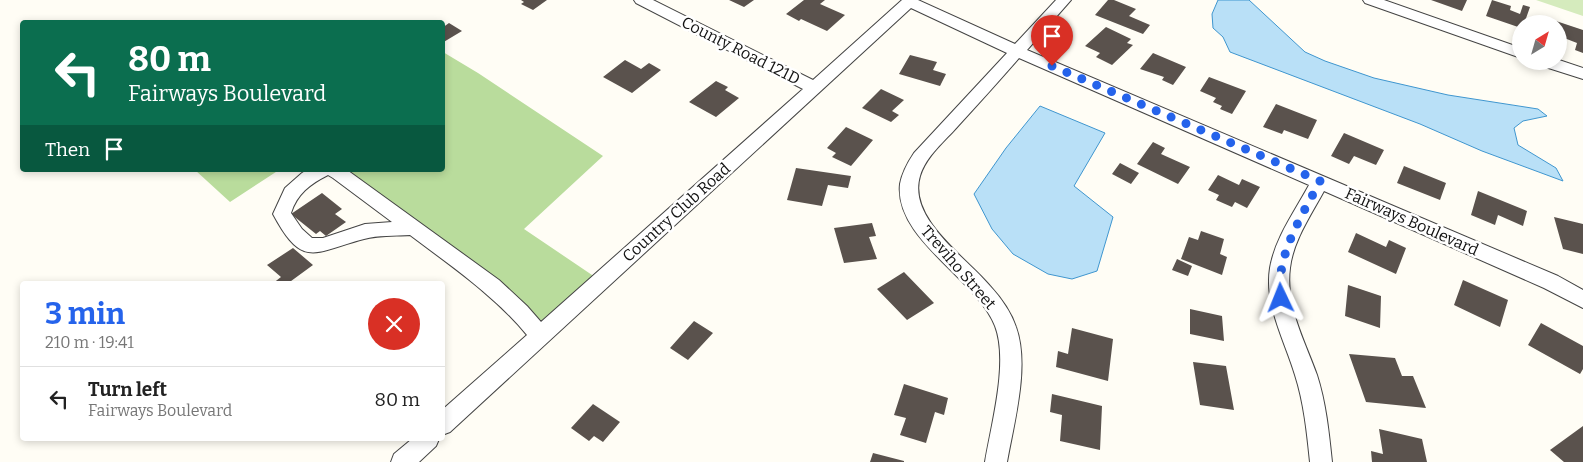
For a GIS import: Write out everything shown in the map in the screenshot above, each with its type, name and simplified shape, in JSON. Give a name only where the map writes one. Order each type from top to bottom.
[{"type":"street","name":"County Road 121D","points":[[641,0],[814,87]]},
{"type":"street","name":"Treviho Street","points":[[996,462],[1010,370],[1010,348],[1006,327],[995,304],[981,286],[934,240],[918,220],[911,203],[909,186],[912,174],[920,158],[1064,0]]},
{"type":"street","points":[[1370,0],[1512,50]]},
{"type":"street","name":"Country Club Road","points":[[445,422],[910,1]]},
{"type":"street","name":"Fairways Boulevard","points":[[910,1],[1016,51],[1551,282],[1583,300]]},
{"type":"street","points":[[1568,69],[1583,74]]},
{"type":"street","points":[[319,172],[302,181],[292,190],[284,204],[282,214],[295,234],[307,244],[324,245],[366,231],[412,228]]},
{"type":"street","points":[[339,172],[492,286],[520,312],[540,336]]},
{"type":"street","points":[[1320,181],[1287,246],[1280,268],[1279,287],[1283,310],[1316,410],[1321,462]]},
{"type":"street","points":[[402,462],[426,441]]},
{"type":"green space","points":[[1536,0],[1583,0],[1583,16]]},
{"type":"green space","points":[[445,53],[603,156],[524,229],[595,277],[545,323],[336,172],[445,172]]},
{"type":"green space","points":[[197,172],[276,172],[230,202]]},
{"type":"water","points":[[1218,0],[1249,0],[1305,52],[1374,78],[1448,95],[1538,109],[1547,116],[1523,121],[1514,128],[1518,145],[1556,168],[1563,181],[1230,52],[1223,37],[1213,28],[1212,14]]},
{"type":"water","points":[[1040,106],[1105,133],[1074,186],[1113,217],[1097,271],[1072,279],[1048,274],[1013,254],[992,229],[974,194],[1006,148]]},
{"type":"building","points":[[521,0],[547,0],[533,10],[521,4],[524,2]]},
{"type":"building","points":[[729,0],[754,0],[744,7]]},
{"type":"building","points":[[804,0],[825,0],[820,4],[845,15],[827,31],[786,14]]},
{"type":"building","points":[[1108,0],[1114,0],[1136,9],[1129,16],[1150,25],[1143,34],[1095,15]]},
{"type":"building","points":[[1431,0],[1467,0],[1462,11]]},
{"type":"building","points":[[1492,0],[1511,6],[1510,10],[1520,14],[1523,5],[1530,7],[1527,15],[1512,15],[1512,25],[1486,16]]},
{"type":"building","points":[[449,23],[462,31],[445,41],[445,26]]},
{"type":"building","points":[[1568,25],[1583,30],[1583,53],[1575,50],[1577,43],[1568,40]]},
{"type":"building","points":[[1106,27],[1131,39],[1127,43],[1133,45],[1112,65],[1096,57],[1100,53],[1085,46]]},
{"type":"building","points":[[1153,53],[1186,67],[1173,85],[1162,80],[1164,77],[1140,69]]},
{"type":"building","points":[[910,55],[937,62],[933,70],[946,74],[940,86],[899,74]]},
{"type":"building","points":[[625,60],[641,69],[649,63],[661,70],[632,93],[603,77]]},
{"type":"building","points":[[1209,77],[1246,91],[1232,114],[1220,109],[1222,106],[1213,102],[1216,98],[1200,91]]},
{"type":"building","points":[[716,81],[728,87],[725,90],[739,98],[716,117],[689,102]]},
{"type":"building","points":[[881,89],[904,100],[892,111],[899,115],[891,122],[862,108]]},
{"type":"building","points":[[1276,104],[1317,120],[1308,139],[1284,130],[1282,134],[1263,127]]},
{"type":"building","points":[[846,127],[873,140],[851,166],[832,157],[836,153],[827,148]]},
{"type":"building","points":[[1344,133],[1384,150],[1376,165],[1354,156],[1349,164],[1331,156]]},
{"type":"building","points":[[1153,142],[1165,148],[1161,154],[1190,167],[1178,184],[1137,164]]},
{"type":"building","points":[[1120,163],[1139,173],[1131,184],[1112,174]]},
{"type":"building","points":[[1404,166],[1446,183],[1440,200],[1397,183]]},
{"type":"building","points":[[796,168],[851,176],[848,188],[828,185],[822,206],[787,200]]},
{"type":"building","points":[[1218,175],[1239,185],[1242,179],[1260,187],[1247,208],[1235,202],[1232,207],[1216,200],[1219,195],[1208,190]]},
{"type":"building","points":[[1478,191],[1527,211],[1523,226],[1498,215],[1495,225],[1471,215]]},
{"type":"building","points":[[322,193],[342,209],[335,214],[346,222],[326,236],[320,231],[316,234],[291,214]]},
{"type":"building","points":[[1554,217],[1583,224],[1583,254],[1563,249]]},
{"type":"building","points":[[872,223],[876,236],[869,237],[877,259],[844,263],[834,228]]},
{"type":"building","points":[[1201,231],[1224,239],[1220,254],[1227,257],[1222,275],[1181,259],[1189,237],[1198,240]]},
{"type":"building","points":[[1356,233],[1386,247],[1389,240],[1406,248],[1396,274],[1348,252]]},
{"type":"building","points":[[293,248],[313,265],[291,281],[276,281],[281,277],[267,265]]},
{"type":"building","points":[[1177,259],[1192,266],[1188,276],[1172,270]]},
{"type":"building","points":[[904,272],[934,303],[907,320],[877,289]]},
{"type":"building","points":[[1463,280],[1508,300],[1500,327],[1454,305]]},
{"type":"building","points":[[1348,285],[1381,296],[1380,328],[1345,316]]},
{"type":"building","points":[[1190,309],[1222,316],[1224,341],[1190,334]]},
{"type":"building","points":[[694,321],[713,333],[688,360],[670,348]]},
{"type":"building","points":[[1541,323],[1583,346],[1583,369],[1580,374],[1528,345]]},
{"type":"building","points":[[1072,328],[1113,339],[1108,381],[1056,367],[1058,351],[1068,354]]},
{"type":"building","points":[[1349,354],[1395,358],[1402,376],[1413,376],[1426,408],[1366,402]]},
{"type":"building","points":[[1193,362],[1226,366],[1234,410],[1200,405]]},
{"type":"building","points":[[904,384],[948,398],[944,415],[935,412],[926,443],[900,435],[906,418],[894,415]]},
{"type":"building","points":[[1052,394],[1102,406],[1100,450],[1060,441],[1062,415],[1050,412]]},
{"type":"building","points":[[593,404],[620,422],[603,442],[594,436],[589,441],[571,428]]},
{"type":"building","points":[[1583,426],[1583,462],[1564,462],[1550,450]]},
{"type":"building","points":[[1379,429],[1422,439],[1427,462],[1372,462],[1371,451],[1383,454]]},
{"type":"building","points":[[873,453],[904,461],[904,462],[870,462]]},
{"type":"route","points":[[1052,66],[1320,181],[1287,246],[1280,268],[1279,287],[1281,298]]}]
